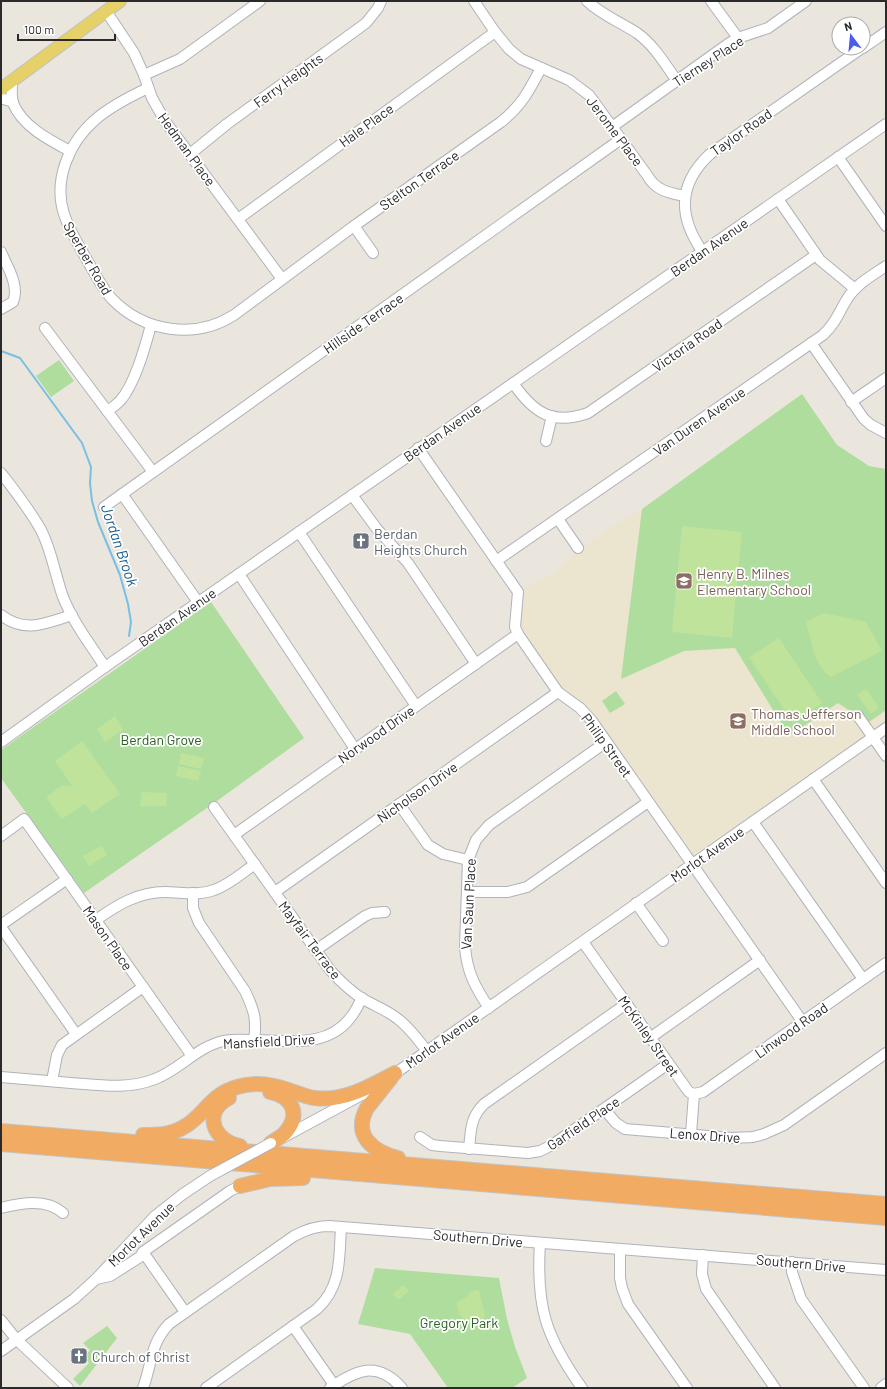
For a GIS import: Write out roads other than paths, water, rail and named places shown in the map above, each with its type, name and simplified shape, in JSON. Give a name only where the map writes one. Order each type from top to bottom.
[{"type":"highway","points":[[1,1125],[137,1135],[166,1134],[182,1128],[195,1118],[215,1098],[229,1089],[238,1086],[266,1084],[282,1087],[307,1096],[329,1098],[360,1090],[395,1073]]},
{"type":"highway","points":[[395,1073],[364,1113],[362,1125],[365,1137],[373,1147],[384,1154],[400,1159],[447,1168]]},
{"type":"highway","points":[[271,1143],[283,1134],[291,1124],[293,1118],[292,1107],[285,1097],[266,1091],[240,1093],[226,1100],[214,1113],[214,1123],[217,1133],[225,1141],[236,1145],[301,1156]]},
{"type":"highway","points":[[1,1131],[886,1204]]},
{"type":"highway","points":[[1,1144],[886,1218]]},
{"type":"highway","points":[[240,1186],[270,1179],[292,1178],[422,1185],[506,1186]]},
{"type":"main road","points":[[1,90],[120,1]]},
{"type":"street","points":[[144,75],[180,59],[260,1]]},
{"type":"street","name":"Ferry Heights","points":[[190,154],[227,124],[366,23],[378,8],[381,1]]},
{"type":"street","name":"Jerome Place","points":[[474,1],[494,32],[509,49],[521,59],[568,80],[579,86],[589,95],[656,187],[668,193],[685,196]]},
{"type":"street","points":[[587,1],[607,17],[637,33],[645,40],[660,57],[677,81]]},
{"type":"street","points":[[711,1],[738,38]]},
{"type":"street","name":"Tierney Place","points":[[612,126],[738,38],[768,28],[806,1]]},
{"type":"street","name":"Hedman Place","points":[[106,12],[134,53],[148,88],[165,121],[282,279]]},
{"type":"street","name":"Hale Place","points":[[238,219],[494,32]]},
{"type":"street","name":"Taylor Road","points":[[871,42],[886,32]]},
{"type":"street","name":"Taylor Road","points":[[702,252],[692,237],[686,216],[685,196],[693,173],[710,154],[851,56]]},
{"type":"street","name":"Stelton Terrace","points":[[282,279],[514,112],[524,100],[541,68]]},
{"type":"street","points":[[12,81],[13,102]]},
{"type":"street","name":"Sperber Road","points":[[148,88],[116,104],[94,120],[78,138],[70,151],[64,167],[61,200],[67,224],[111,298],[128,313],[152,325],[168,329],[187,330],[211,326],[225,321],[282,279]]},
{"type":"street","points":[[1,90],[13,102],[25,120],[35,130],[70,151]]},
{"type":"street","name":"Berdan Avenue","points":[[1,742],[105,667],[418,448],[886,124]]},
{"type":"street","name":"Hillside Terrace","points":[[104,507],[621,139]]},
{"type":"street","points":[[838,157],[886,226]]},
{"type":"street","points":[[778,199],[816,256],[855,289]]},
{"type":"street","points":[[354,226],[373,253]]},
{"type":"street","points":[[1,252],[13,280],[16,292],[13,302],[1,309]]},
{"type":"street","name":"Victoria Road","points":[[513,383],[528,404],[544,414],[562,418],[579,416],[596,408],[816,256]]},
{"type":"street","name":"Van Duren Avenue","points":[[496,561],[830,329],[855,289],[886,266]]},
{"type":"street","points":[[107,411],[118,403],[127,390],[142,356],[152,325]]},
{"type":"street","points":[[45,328],[154,472]]},
{"type":"street","points":[[811,343],[864,419],[870,425],[886,433]]},
{"type":"street","points":[[851,402],[886,378]]},
{"type":"street","points":[[546,441],[552,416]]},
{"type":"street","points":[[418,448],[518,592],[516,627],[518,634]]},
{"type":"street","points":[[2,475],[42,531],[62,596],[82,634],[105,667]]},
{"type":"street","points":[[122,494],[198,602]]},
{"type":"street","points":[[352,495],[377,529],[408,562],[476,664]]},
{"type":"street","points":[[558,519],[578,548]]},
{"type":"street","points":[[299,532],[416,706]]},
{"type":"street","points":[[239,574],[355,749]]},
{"type":"street","points":[[1,615],[14,623],[30,626],[72,615]]},
{"type":"street","name":"Norwood Drive","points":[[234,835],[518,634]]},
{"type":"street","name":"Philip Street","points":[[518,634],[558,692],[586,714],[802,1021]]},
{"type":"street","name":"Nicholson Drive","points":[[275,892],[558,692]]},
{"type":"street","points":[[858,716],[886,756]]},
{"type":"street","name":"Morlot Avenue","points":[[1,1351],[16,1339],[63,1308],[96,1279],[155,1216],[183,1194],[210,1176],[344,1106],[395,1073],[886,728]]},
{"type":"street","name":"Van Saun Place","points":[[489,1008],[471,979],[465,947],[468,860],[476,840],[489,825],[606,742]]},
{"type":"street","points":[[813,779],[886,883]]},
{"type":"street","points":[[466,892],[508,892],[527,887],[648,802]]},
{"type":"street","points":[[399,804],[428,845],[443,854],[468,860]]},
{"type":"street","name":"Mayfair Terrace","points":[[214,807],[316,950],[340,981],[362,998],[380,1006],[399,1020],[410,1029],[427,1051]]},
{"type":"street","name":"Mason Place","points":[[1,836],[24,819],[192,1056]]},
{"type":"street","points":[[753,822],[863,979]]},
{"type":"street","points":[[96,920],[123,902],[141,895],[163,892],[203,893],[220,888],[255,864]]},
{"type":"street","points":[[67,879],[1,926],[76,1034]]},
{"type":"street","points":[[193,893],[193,908],[198,923],[245,991],[250,1001],[256,1024],[254,1040]]},
{"type":"street","points":[[636,904],[663,941]]},
{"type":"street","points":[[316,950],[365,916],[372,913],[385,912]]},
{"type":"street","name":"McKinley Street","points":[[582,942],[668,1064],[686,1088],[694,1094]]},
{"type":"street","points":[[650,1038],[760,960]]},
{"type":"street","name":"Linwood Road","points":[[694,1094],[703,1092],[886,963]]},
{"type":"street","points":[[52,1081],[59,1049],[66,1041],[143,987]]},
{"type":"street","name":"Mansfield Drive","points":[[1,1077],[114,1087],[134,1085],[157,1079],[202,1049],[216,1043],[234,1040],[302,1042],[324,1038],[346,1023],[362,998]]},
{"type":"street","points":[[470,1148],[472,1121],[475,1114],[484,1104],[626,1004]]},
{"type":"street","name":"Lenox Drive","points":[[604,1109],[616,1124],[625,1129],[742,1138],[759,1136],[774,1130],[886,1053]]},
{"type":"street","name":"Garfield Place","points":[[420,1137],[432,1145],[528,1153],[540,1151],[552,1145],[668,1064]]},
{"type":"street","points":[[691,1134],[694,1094]]},
{"type":"street","name":"Morlot Avenue","points":[[96,1279],[110,1276],[140,1257],[143,1252],[230,1191],[240,1186]]},
{"type":"street","points":[[1,1208],[22,1204],[46,1204],[52,1205],[63,1213]]},
{"type":"street","name":"Southern Drive","points":[[143,1388],[158,1338],[169,1324],[302,1232],[320,1226],[886,1270]]},
{"type":"street","points":[[206,1388],[317,1309],[332,1291],[338,1276],[342,1227]]},
{"type":"street","points":[[540,1243],[539,1275],[543,1312],[549,1332],[558,1352],[579,1387]]},
{"type":"street","points":[[620,1250],[620,1278],[628,1304],[687,1388]]},
{"type":"street","points":[[143,1252],[185,1312]]},
{"type":"street","points":[[703,1255],[702,1274],[706,1289],[775,1388]]},
{"type":"street","points":[[792,1262],[792,1272],[801,1299],[864,1388]]},
{"type":"street","points":[[1,1320],[16,1339],[68,1388]]},
{"type":"street","points":[[293,1326],[332,1387],[352,1374],[366,1370],[387,1375],[402,1388]]},
{"type":"street","points":[[880,1388],[886,1384]]},
{"type":"waterway","name":"Jordan Brook","points":[[1,351],[20,358],[82,443],[91,467],[90,483],[92,501],[98,522],[120,575],[128,604],[131,622],[129,636]]},
{"type":"place","name":"Berdan Heights Church","points":[[361,541]]},
{"type":"place","name":"Henry B. Milnes Elementary School","points":[[684,581]]},
{"type":"place","name":"Thomas Jefferson Middle School","points":[[738,721]]},
{"type":"place","name":"Church of Christ","points":[[79,1356]]},
{"type":"park label","name":"Berdan Grove","points":[[161,739]]},
{"type":"park label","name":"Gregory Park","points":[[459,1322]]}]
